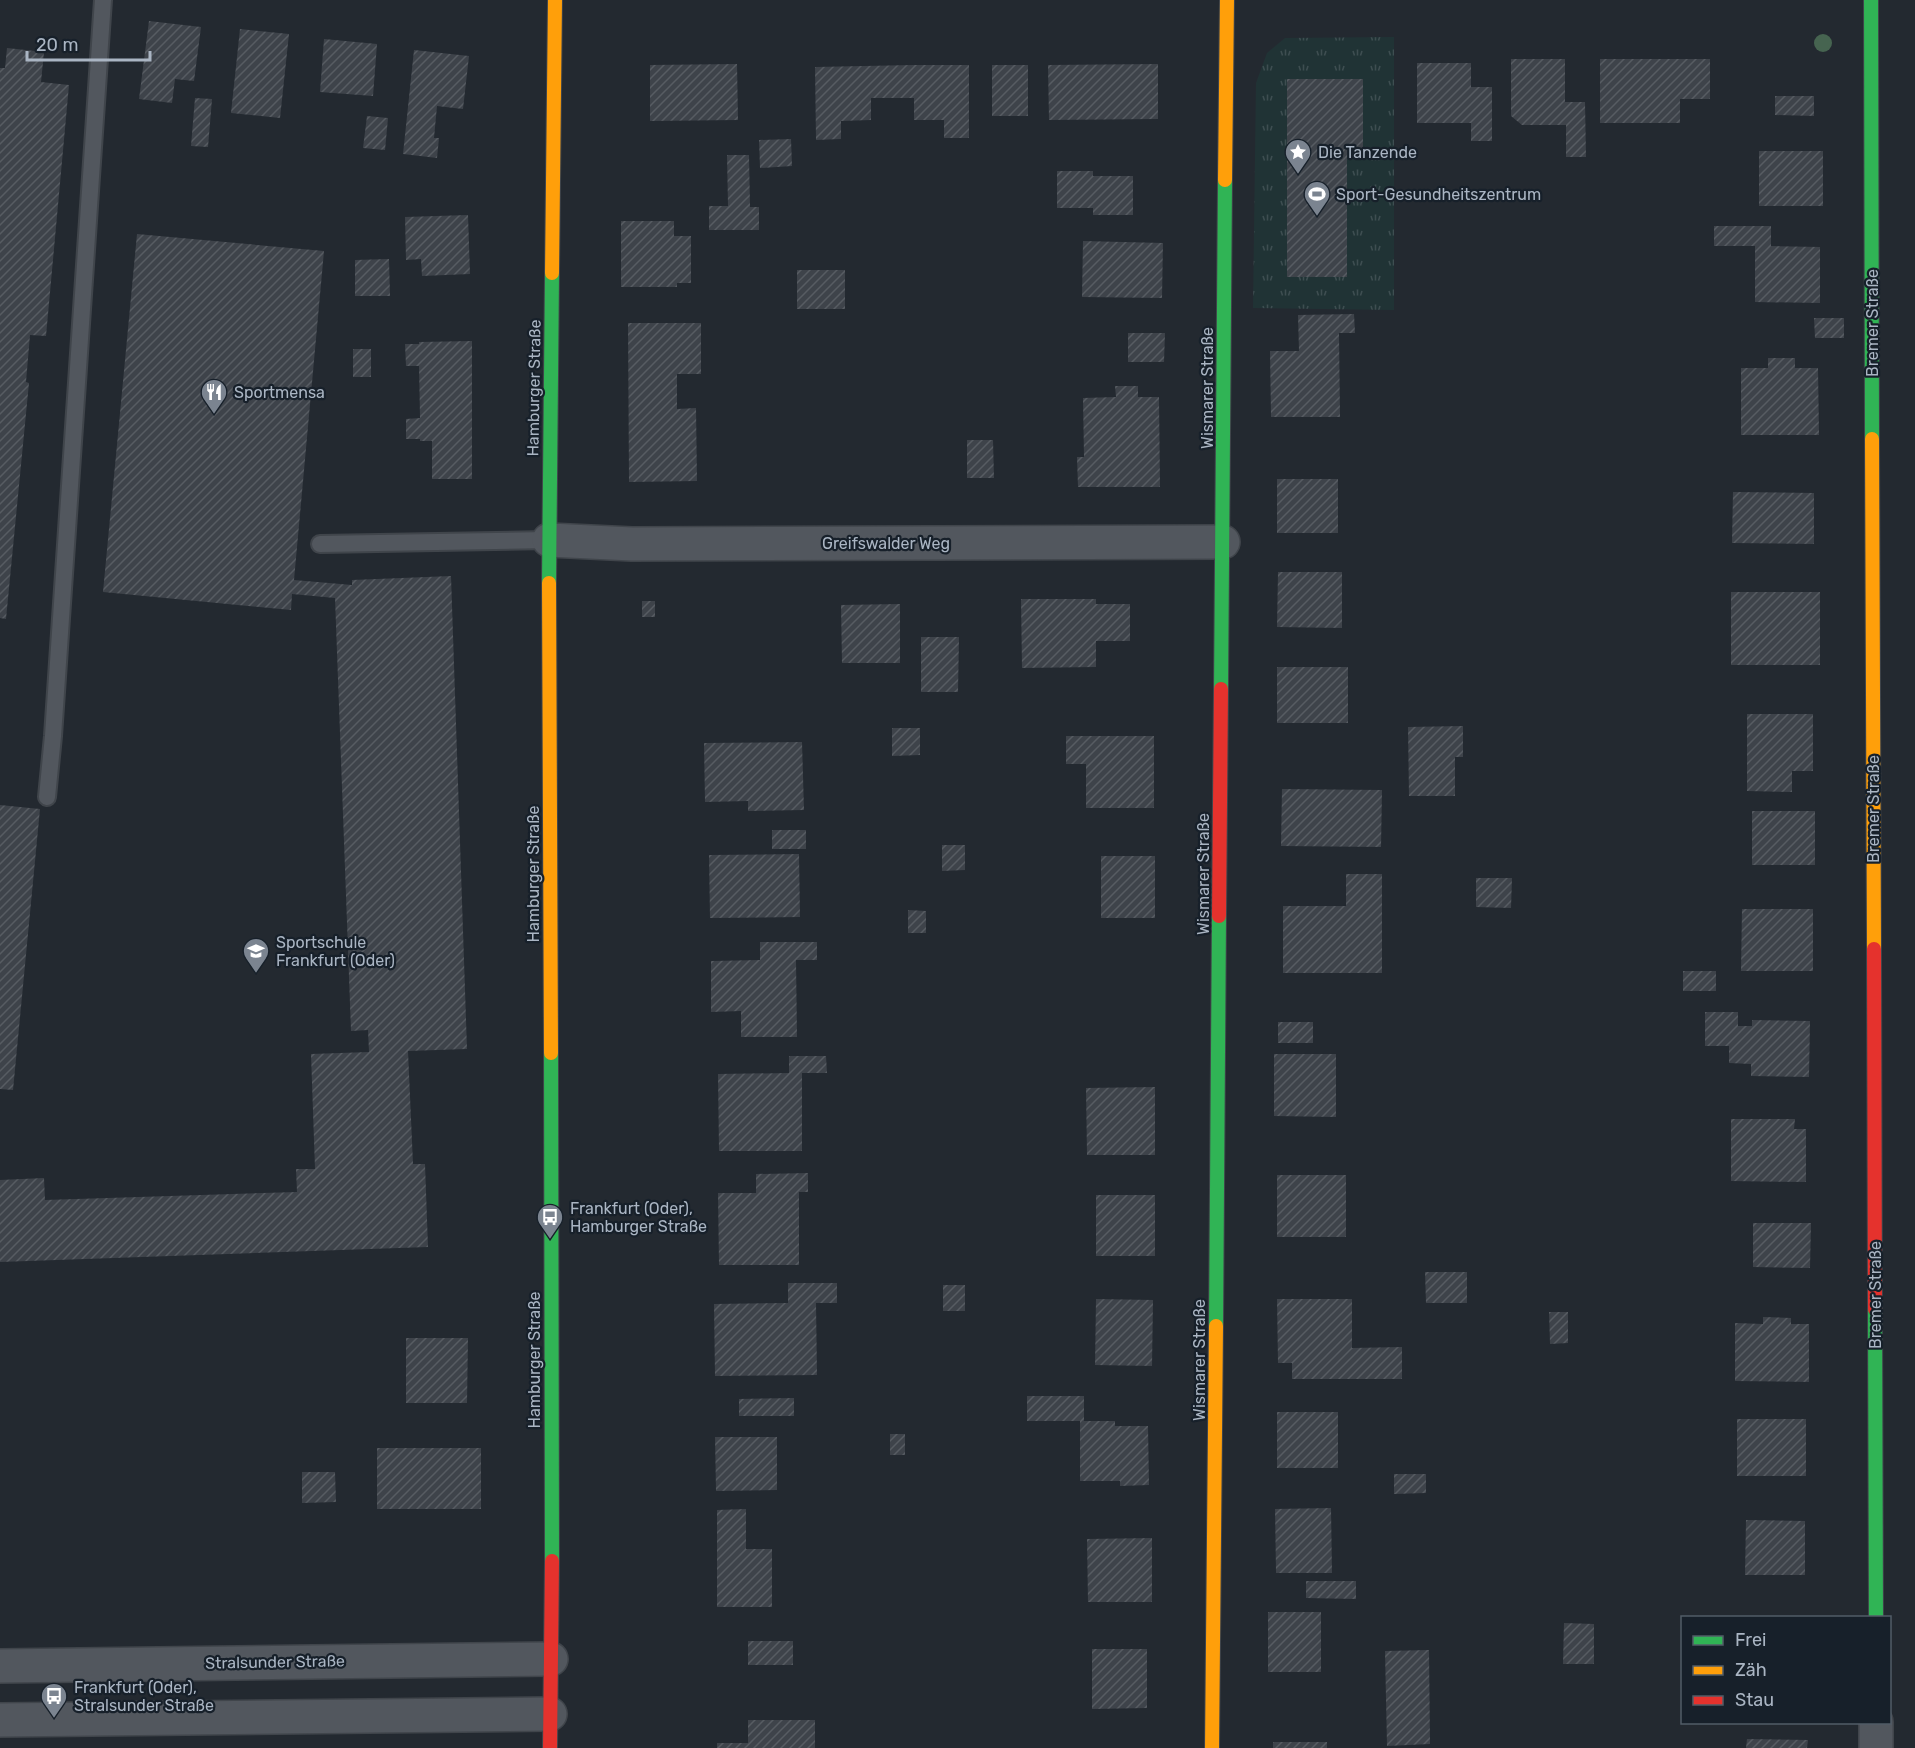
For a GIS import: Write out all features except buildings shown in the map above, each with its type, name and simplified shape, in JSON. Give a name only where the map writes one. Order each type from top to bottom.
[{"type":"street","name":"Hamburger Straße","points":[[550,1748],[552,1524],[549,540],[555,0]]},
{"type":"street","name":"Wismarer Straße","points":[[1212,1748],[1227,0]]},
{"type":"street","name":"Bremer Straße","points":[[1871,0],[1876,1616]]},
{"type":"street","name":"Greifswalder Weg","points":[[549,540],[632,544],[1223,542]]},
{"type":"street","name":"Stralsunder Straße","points":[[0,1666],[551,1659]]},
{"type":"street","points":[[0,1720],[550,1714]]},
{"type":"street","points":[[1876,1724],[1876,1748]]},
{"type":"lane","points":[[47,797],[103,0]]},
{"type":"lane","points":[[320,544],[549,540]]},
{"type":"green space","points":[[1394,37],[1394,310],[1253,308],[1256,83],[1267,53],[1285,38]]},
{"type":"traffic: fast","points":[[1871,0],[1872,439]]},
{"type":"traffic: fast","points":[[1221,689],[1225,180]]},
{"type":"traffic: fast","points":[[549,583],[552,273]]},
{"type":"traffic: fast","points":[[1216,1326],[1219,916]]},
{"type":"traffic: fast","points":[[551,1053],[552,1561]]},
{"type":"traffic: fast","points":[[1875,1309],[1876,1616]]},
{"type":"traffic: slow","points":[[552,273],[555,0]]},
{"type":"traffic: slow","points":[[1225,180],[1227,0]]},
{"type":"traffic: slow","points":[[1872,439],[1874,949]]},
{"type":"traffic: slow","points":[[549,583],[551,1053]]},
{"type":"traffic: slow","points":[[1212,1748],[1216,1326]]},
{"type":"traffic: jam","points":[[1219,916],[1221,689]]},
{"type":"traffic: jam","points":[[1874,949],[1875,1309]]},
{"type":"traffic: jam","points":[[550,1748],[552,1561]]},
{"type":"place","name":"Die Tanzende","points":[[1298,175]]},
{"type":"place","name":"Sport-Gesundheitszentrum","points":[[1317,217]]},
{"type":"place","name":"Sportmensa","points":[[214,415]]},
{"type":"place","name":"Sportschule Frankfurt (Oder)","points":[[256,974]]},
{"type":"place","name":"Frankfurt (Oder), Hamburger Straße","points":[[550,1240]]},
{"type":"place","name":"Frankfurt (Oder), Stralsunder Straße","points":[[54,1719]]}]
